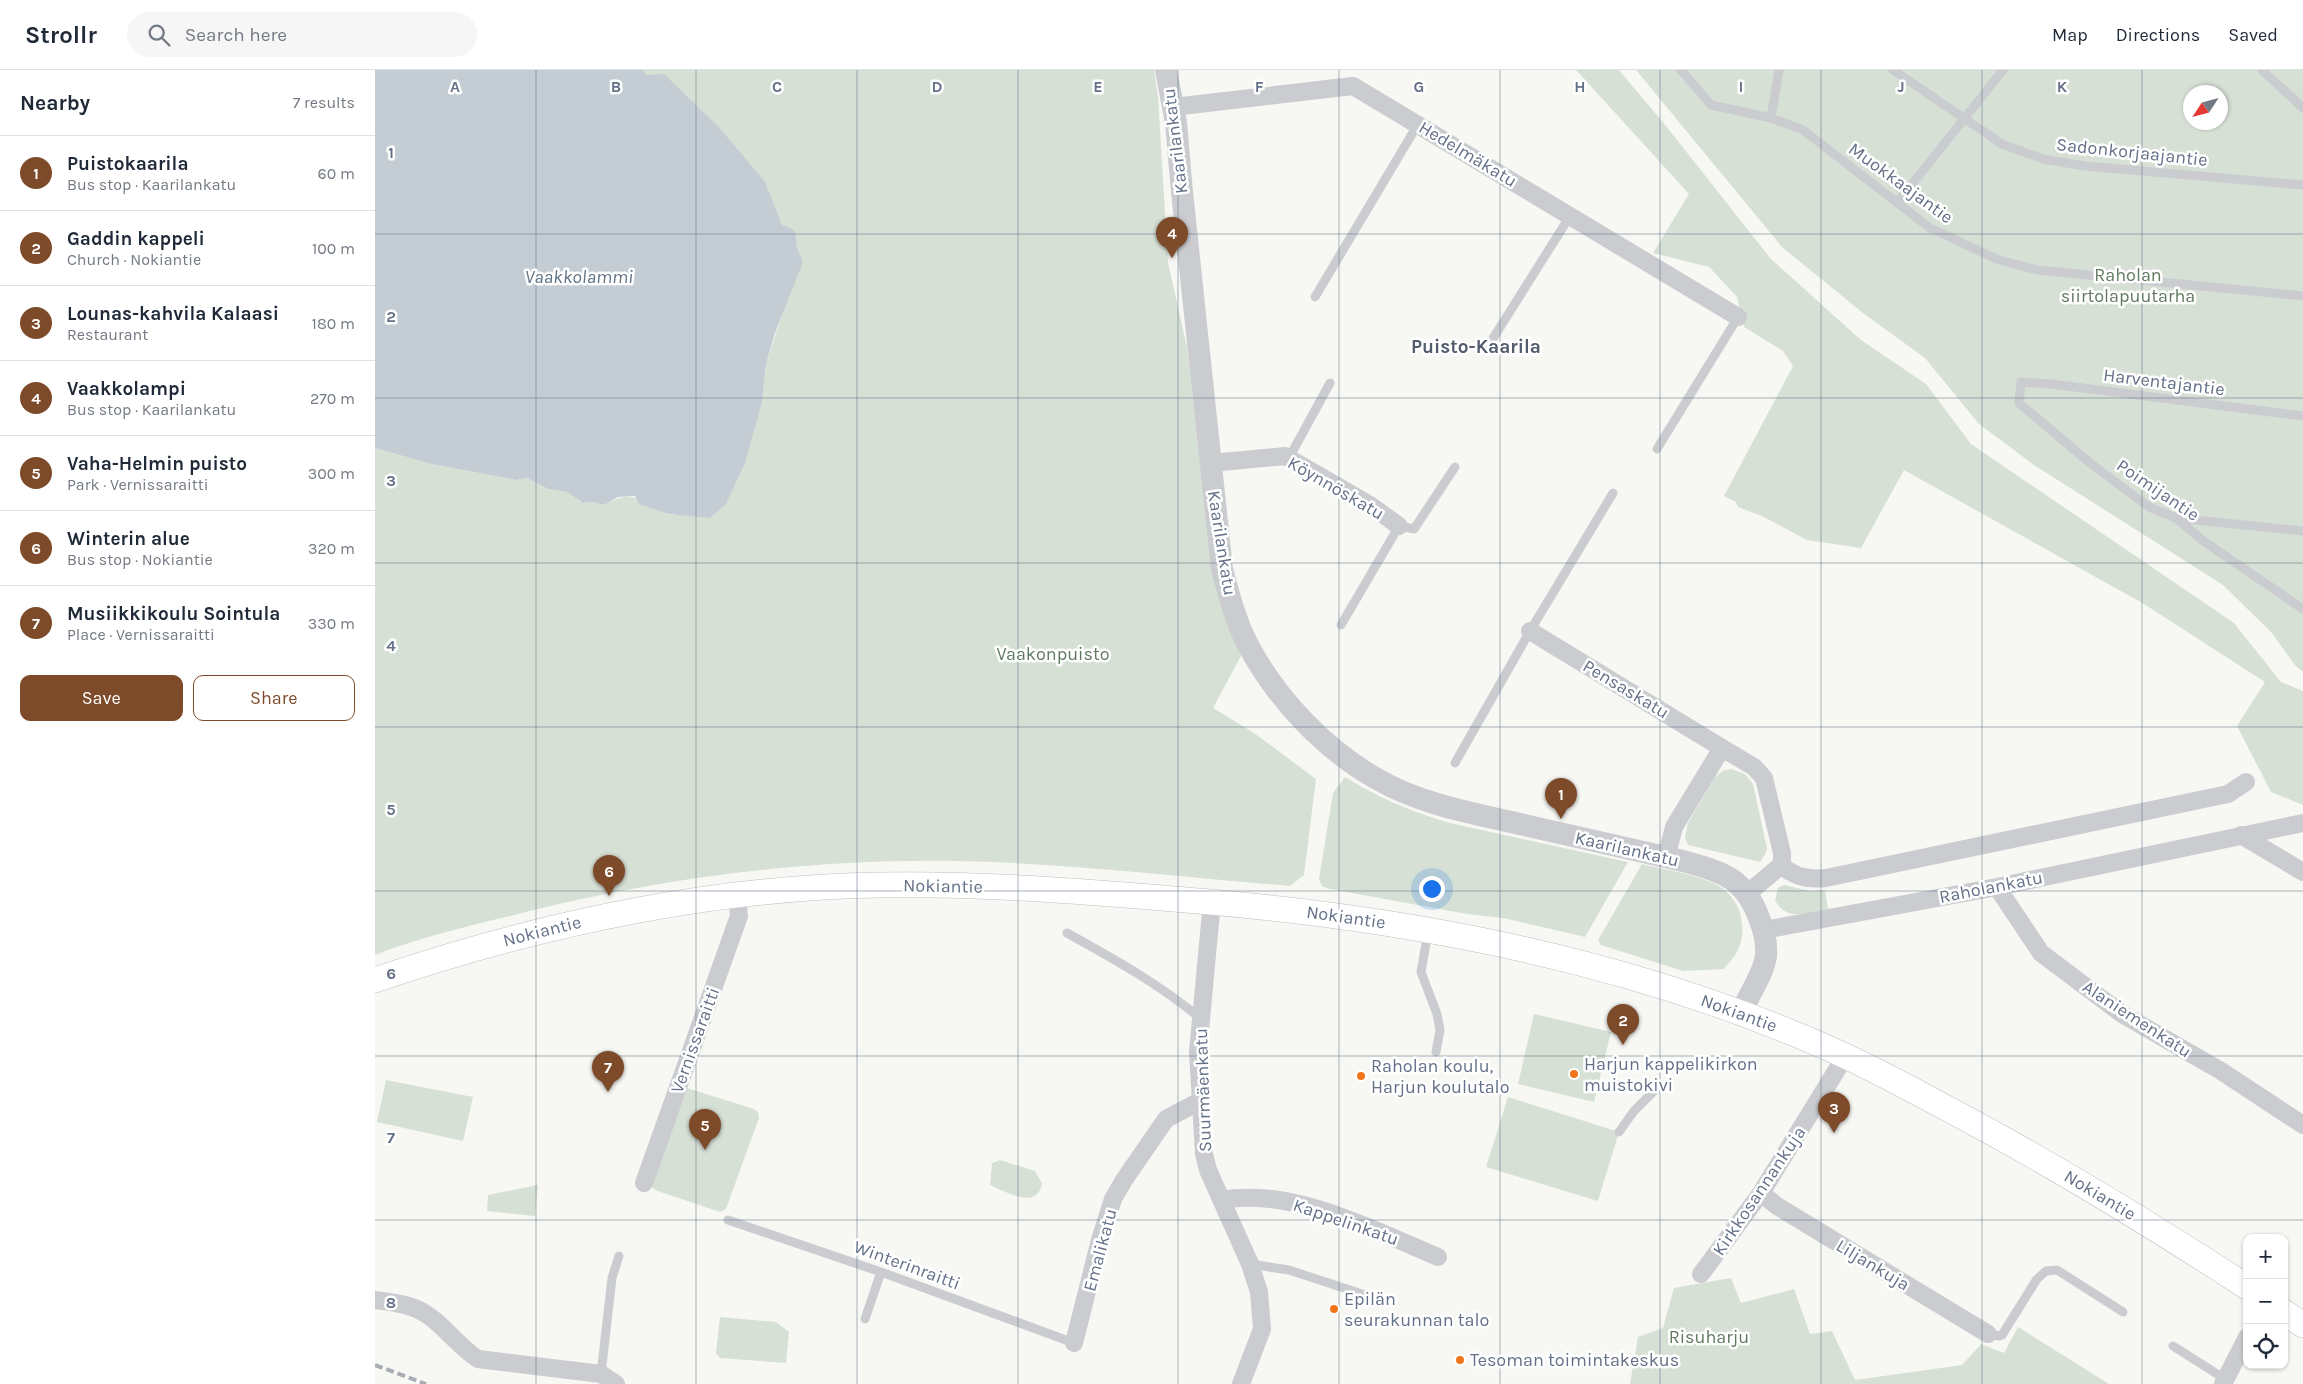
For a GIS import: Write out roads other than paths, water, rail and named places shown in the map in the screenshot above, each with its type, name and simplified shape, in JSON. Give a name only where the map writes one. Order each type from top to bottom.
[{"type":"main road","name":"Nokiantie","points":[[375,980],[456,954],[575,923],[705,898],[874,885],[958,885],[1037,888],[1311,911],[1429,929],[1571,959],[1741,1013],[1847,1055],[2005,1138],[2172,1238],[2243,1285]]},
{"type":"main road","points":[[2288,1315],[2303,1325]]},
{"type":"street","name":"Kaarilankatu","points":[[1166,70],[1173,107],[1223,569],[1233,607],[1249,646],[1277,690],[1307,725],[1329,744],[1377,779],[1437,804],[1719,872],[1733,880],[1748,893]]},
{"type":"street","name":"Hedelmäkatu","points":[[1173,107],[1353,86],[1418,123],[1738,317]]},
{"type":"street","name":"Köynnöskatu","points":[[1211,463],[1285,456],[1370,505],[1399,526]]},
{"type":"street","name":"Pensaskatu","points":[[1530,631],[1754,767],[1764,778],[1782,853],[1781,865]]},
{"type":"street","points":[[1665,858],[1671,833],[1722,748]]},
{"type":"street","points":[[1741,1013],[1766,957],[1764,930],[1748,893],[1781,865],[1804,879],[1826,878],[2228,794],[2246,782]]},
{"type":"street","name":"Raholankatu","points":[[1764,930],[1997,887],[2303,823]]},
{"type":"street","points":[[2241,835],[2303,872]]},
{"type":"street","name":"Alaniemenkatu","points":[[1997,887],[2041,953],[2122,1014],[2221,1071],[2303,1125]]},
{"type":"street","name":"Vernissaraitti","points":[[644,1183],[739,916],[737,896]]},
{"type":"street","name":"Suurmäenkatu","points":[[1212,902],[1200,1018],[1198,1052],[1199,1101],[1204,1154],[1208,1170],[1250,1264],[1259,1292],[1262,1329],[1241,1384]]},
{"type":"street","name":"Kirkkosannankuja","points":[[1701,1274],[1761,1193],[1847,1055]]},
{"type":"street","name":"Emalikatu","points":[[1074,1343],[1100,1240],[1113,1199],[1166,1119],[1199,1101]]},
{"type":"street","name":"Liljankuja","points":[[1761,1193],[1777,1206],[1988,1334]]},
{"type":"street","name":"Kappelinkatu","points":[[1221,1200],[1257,1198],[1295,1203],[1350,1220],[1438,1257]]},
{"type":"street","points":[[375,1300],[399,1303],[417,1309],[431,1318],[463,1349],[478,1359],[601,1374],[616,1384]]},
{"type":"street","points":[[2224,1382],[2243,1345]]},
{"type":"lane","name":"Muokkaajantie","points":[[1681,70],[1711,105],[1771,118],[1803,130],[1930,228],[1963,245],[1999,260],[2037,270],[2303,296]]},
{"type":"lane","points":[[1771,118],[1779,70]]},
{"type":"lane","name":"Sadonkorjaajantie","points":[[1893,70],[2002,144],[2043,159],[2085,166],[2303,185]]},
{"type":"lane","points":[[1897,203],[2003,70]]},
{"type":"lane","points":[[2262,70],[2303,108]]},
{"type":"lane","points":[[1315,297],[1418,123]]},
{"type":"lane","points":[[1487,348],[1570,216]]},
{"type":"lane","points":[[1657,449],[1738,317]]},
{"type":"lane","name":"Harventajantie","points":[[2021,382],[2303,416]]},
{"type":"lane","name":"Poimijantie","points":[[2021,382],[2019,403],[2097,469],[2149,506],[2176,518],[2202,540],[2303,610]]},
{"type":"lane","points":[[1289,458],[1330,383]]},
{"type":"lane","points":[[1341,625],[1399,526],[1414,529],[1455,467]]},
{"type":"lane","points":[[1455,763],[1530,631],[1613,493]]},
{"type":"lane","points":[[2176,518],[2303,531]]},
{"type":"lane","points":[[1429,929],[1421,972],[1437,1014],[1440,1030],[1437,1052]]},
{"type":"lane","points":[[1067,933],[1127,966],[1174,997],[1200,1018]]},
{"type":"lane","points":[[1619,1132],[1634,1111],[1659,1086]]},
{"type":"lane","name":"Winterinraitti","points":[[729,1220],[881,1272],[1074,1343]]},
{"type":"lane","points":[[601,1374],[611,1278],[619,1256]]},
{"type":"lane","points":[[1250,1264],[1289,1270],[1362,1294]]},
{"type":"lane","points":[[1988,1334],[2002,1335],[2037,1279],[2050,1270],[2057,1270],[2123,1312]]},
{"type":"lane","points":[[865,1319],[881,1272]]},
{"type":"lane","points":[[2173,1346],[2224,1382]]},
{"type":"water","name":"Vaakkolammi","points":[[375,70],[642,70],[647,75],[664,74],[718,126],[765,182],[782,225],[792,229],[796,234],[798,251],[803,262],[775,333],[766,364],[762,402],[745,463],[726,504],[710,518],[668,514],[639,504],[635,496],[618,497],[604,505],[592,502],[583,503],[567,492],[548,489],[527,478],[516,480],[431,464],[375,448]]},
{"type":"railway","points":[[375,1365],[426,1384]]},
{"type":"place","name":"Vaakkolampi","points":[[1172,258]]},
{"type":"place","name":"Puistokaarila","points":[[1561,819]]},
{"type":"place","name":"Winterin alue","points":[[609,896]]},
{"type":"place","name":"Gaddin kappeli","points":[[1623,1045]]},
{"type":"place","name":"Harjun kappelikirkon muistokivi","points":[[1574,1074]]},
{"type":"place","name":"Raholan koulu, Harjun koulutalo","points":[[1361,1076]]},
{"type":"place","name":"Musiikkikoulu Sointula","points":[[608,1092]]},
{"type":"place","name":"Lounas-kahvila Kalaasi","points":[[1834,1133]]},
{"type":"place","name":"Vaha-Helmin puisto","points":[[705,1150]]},
{"type":"place","name":"Epilän seurakunnan talo","points":[[1334,1309]]},
{"type":"place","name":"Tesoman toimintakeskus","points":[[1460,1360]]},
{"type":"district","name":"Puisto-Kaarila","points":[[1476,347]]},
{"type":"park label","name":"Raholan siirtolapuutarha","points":[[2128,285]]},
{"type":"park label","name":"Vaakonpuisto","points":[[1053,654]]},
{"type":"park label","name":"Risuharju","points":[[1709,1337]]}]
